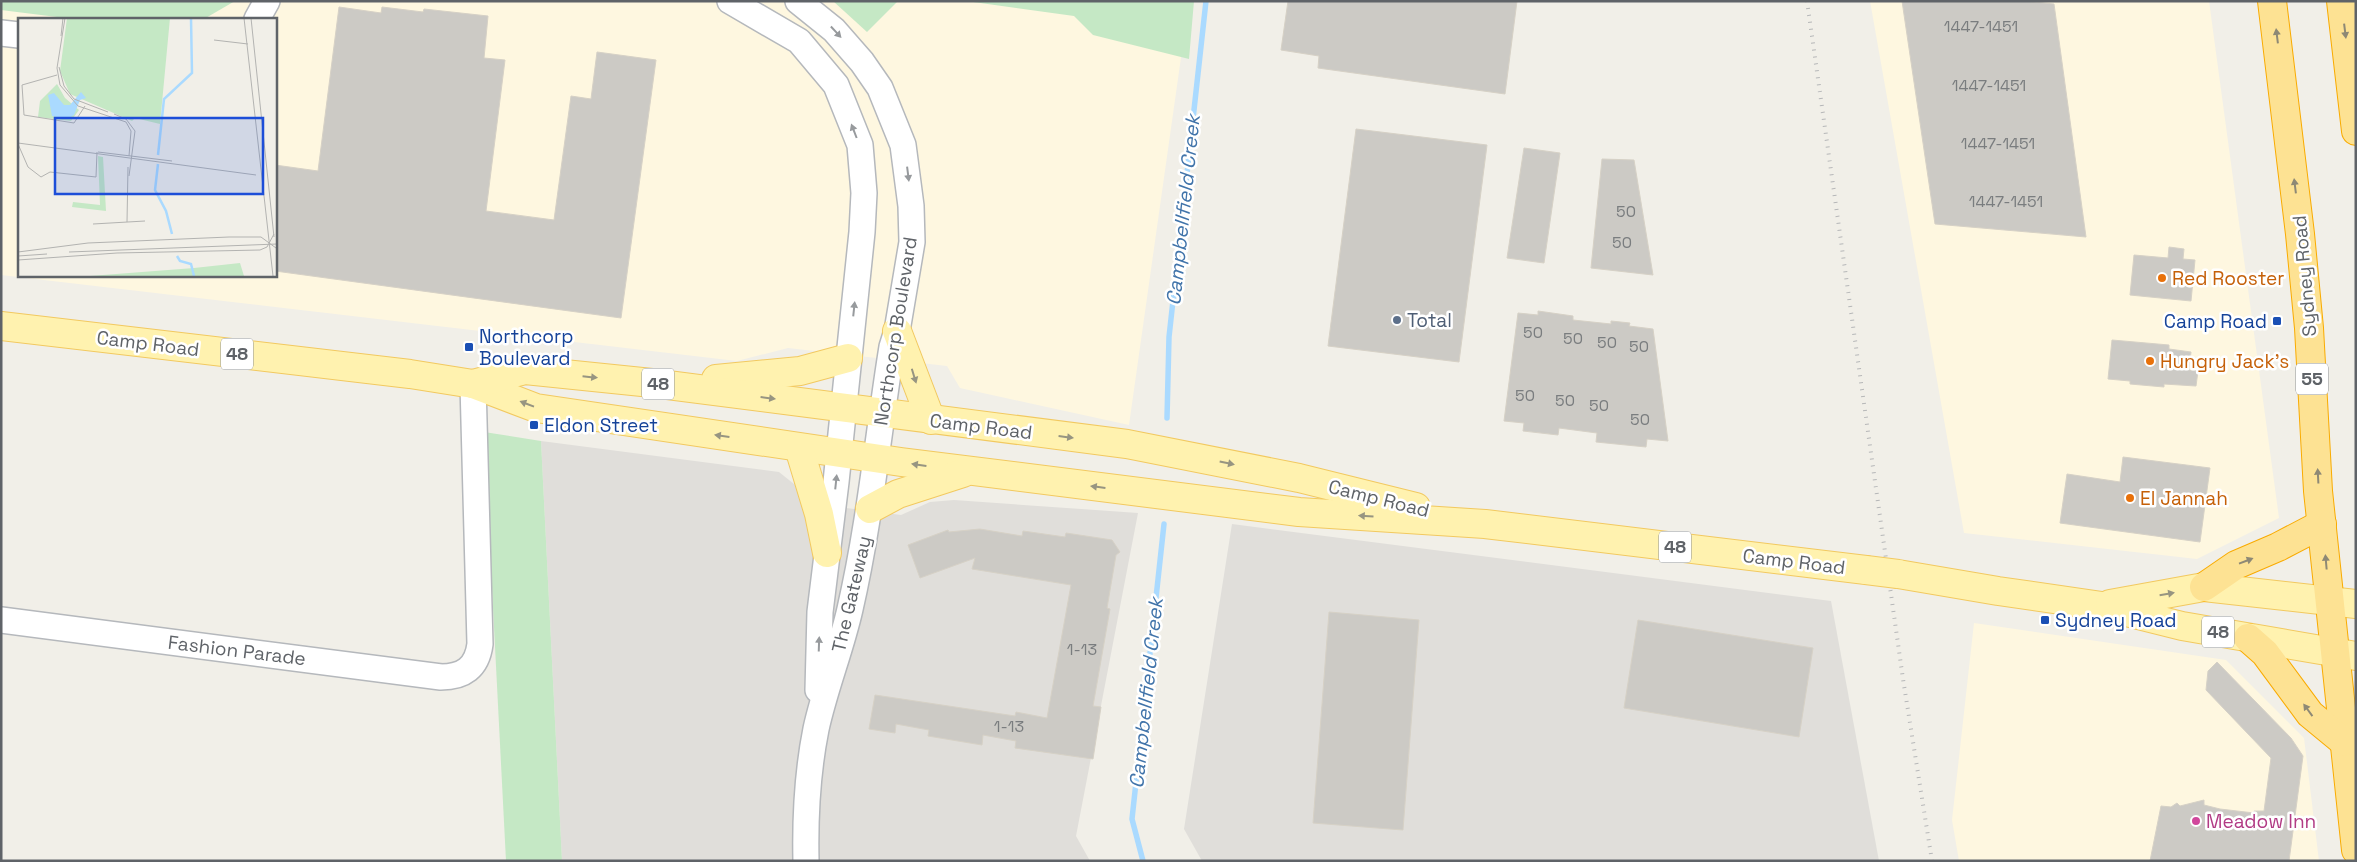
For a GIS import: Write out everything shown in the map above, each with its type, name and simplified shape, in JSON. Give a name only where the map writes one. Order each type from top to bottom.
[{"type":"highway","name":"Sydney Road","points":[[2272,1],[2300,234],[2322,524],[2343,602],[2345,655],[2344,742],[2356,850]]},
{"type":"highway","points":[[2341,1],[2355,124]]},
{"type":"highway","points":[[2204,587],[2236,565],[2278,547],[2322,524]]},
{"type":"highway","points":[[2248,638],[2265,653],[2310,714],[2344,742]]},
{"type":"main road","name":"Camp Road","points":[[1,326],[410,374],[473,384],[536,408],[839,454],[967,471],[1299,512],[1485,524],[1898,574],[1998,592],[2102,606],[2182,626],[2345,655]]},
{"type":"main road","points":[[897,331],[931,420]]},
{"type":"main road","points":[[652,383],[777,375],[848,358]]},
{"type":"main road","name":"Camp Road","points":[[473,384],[525,370],[652,383],[1127,444],[1299,478],[1485,524]]},
{"type":"main road","points":[[799,448],[817,507],[827,553]]},
{"type":"main road","points":[[870,509],[898,494],[967,471]]},
{"type":"main road","name":"Camp Road","points":[[2102,606],[2204,587],[2343,602]]},
{"type":"street","points":[[258,18],[267,1]]},
{"type":"street","name":"Northcorp Boulevard","points":[[730,1],[799,41],[836,85],[860,146],[864,193],[862,232],[839,454]]},
{"type":"street","name":"Northcorp Boulevard","points":[[798,1],[834,30],[862,62],[880,88],[903,146],[911,206],[912,242],[897,331],[892,347],[876,458]]},
{"type":"street","points":[[1,33],[18,35]]},
{"type":"street","name":"Fashion Parade","points":[[1,620],[441,677],[453,677],[471,667],[478,656],[480,644],[473,384]]},
{"type":"street","name":"The Gateway","points":[[806,861],[806,792],[816,727],[820,612],[839,454]]},
{"type":"street","name":"The Gateway","points":[[816,727],[850,608],[870,509],[876,458]]},
{"type":"shaded area","points":[[1,1],[1189,1],[1129,425],[960,388],[947,366],[788,348],[737,361],[1,275]]},
{"type":"shaded area","points":[[1870,1],[2209,1],[2279,518],[2197,559],[1964,533]]},
{"type":"shaded area","points":[[541,441],[779,472],[799,488],[807,503],[901,515],[930,502],[954,500],[1138,513],[1076,836],[1090,861],[562,861]]},
{"type":"shaded area","points":[[1232,524],[1831,601],[1879,861],[1202,861],[1184,829]]},
{"type":"shaded area","points":[[1974,623],[2226,660],[2304,738],[2319,861],[1959,861],[1952,820]]},
{"type":"green space","points":[[1,1],[235,1],[206,18],[65,18],[1,10]]},
{"type":"green space","points":[[833,1],[898,1],[867,32]]},
{"type":"green space","points":[[966,1],[1194,1],[1189,59],[1093,35],[1074,16]]},
{"type":"green space","points":[[484,432],[541,441],[562,861],[506,861]]},
{"type":"building","points":[[1288,1],[1517,1],[1505,94],[1318,68],[1319,56],[1281,50]]},
{"type":"building","points":[[1902,1],[2024,1],[2054,4],[2086,237],[1935,224]]},
{"type":"building","points":[[339,7],[381,13],[382,7],[423,12],[424,9],[488,16],[484,58],[505,60],[486,211],[554,220],[571,96],[591,99],[597,52],[656,60],[621,318],[276,271],[276,165],[318,171]]},
{"type":"building","points":[[1356,129],[1487,145],[1459,362],[1328,346]]},
{"type":"building","points":[[1524,148],[1560,153],[1544,263],[1507,258]]},
{"type":"building","points":[[1602,159],[1634,160],[1653,275],[1591,268]]},
{"type":"building","name":"Red Rooster","points":[[2169,247],[2184,249],[2183,259],[2195,260],[2191,301],[2130,295],[2134,255],[2168,258]]},
{"type":"building","points":[[1538,311],[1573,316],[1573,320],[1611,324],[1611,321],[1630,323],[1629,326],[1653,329],[1668,441],[1647,439],[1646,447],[1596,442],[1597,433],[1559,428],[1558,435],[1523,431],[1524,423],[1504,421],[1518,313],[1538,315]]},
{"type":"building","name":"Hungry Jack's","points":[[2112,340],[2169,345],[2169,349],[2191,352],[2189,370],[2198,371],[2196,386],[2164,384],[2164,387],[2130,384],[2130,381],[2108,379]]},
{"type":"building","name":"El Jannah","points":[[2123,457],[2210,468],[2200,542],[2060,523],[2067,474],[2120,482]]},
{"type":"building","points":[[980,529],[1022,536],[1023,531],[1065,537],[1066,533],[1112,540],[1120,552],[1116,555],[1107,608],[1110,609],[1093,706],[1101,707],[1093,759],[1015,748],[1016,741],[983,735],[982,745],[928,736],[929,730],[896,724],[895,733],[869,729],[875,695],[1015,716],[1016,712],[1047,718],[1071,585],[972,569],[975,558],[920,578],[908,545],[948,530],[949,532]]},
{"type":"building","points":[[1329,612],[1419,620],[1403,830],[1313,823]]},
{"type":"building","points":[[1638,620],[1813,648],[1799,737],[1624,708]]},
{"type":"building","points":[[2217,662],[2291,738],[2303,756],[2289,861],[2150,861],[2161,806],[2171,807],[2177,803],[2180,806],[2204,800],[2204,805],[2220,809],[2254,813],[2254,811],[2264,811],[2271,758],[2206,690],[2208,671]]},
{"type":"waterway","name":"Campbellfield Creek","points":[[1167,418],[1169,337],[1206,1]]},
{"type":"waterway","name":"Campbellfield Creek","points":[[1143,861],[1132,819],[1164,524]]},
{"type":"railway","points":[[1807,1],[1903,679],[1932,861]]},
{"type":"place","name":"Red Rooster","points":[[2162,278]]},
{"type":"place","name":"Total","points":[[1397,320]]},
{"type":"place","name":"Camp Road","points":[[2277,321]]},
{"type":"place","name":"Northcorp Boulevard","points":[[469,347]]},
{"type":"place","name":"Hungry Jack's","points":[[2150,361]]},
{"type":"place","name":"Eldon Street","points":[[534,425]]},
{"type":"place","name":"El Jannah","points":[[2130,498]]},
{"type":"place","name":"Sydney Road","points":[[2045,620]]},
{"type":"place","name":"Meadow Inn","points":[[2196,821]]}]
